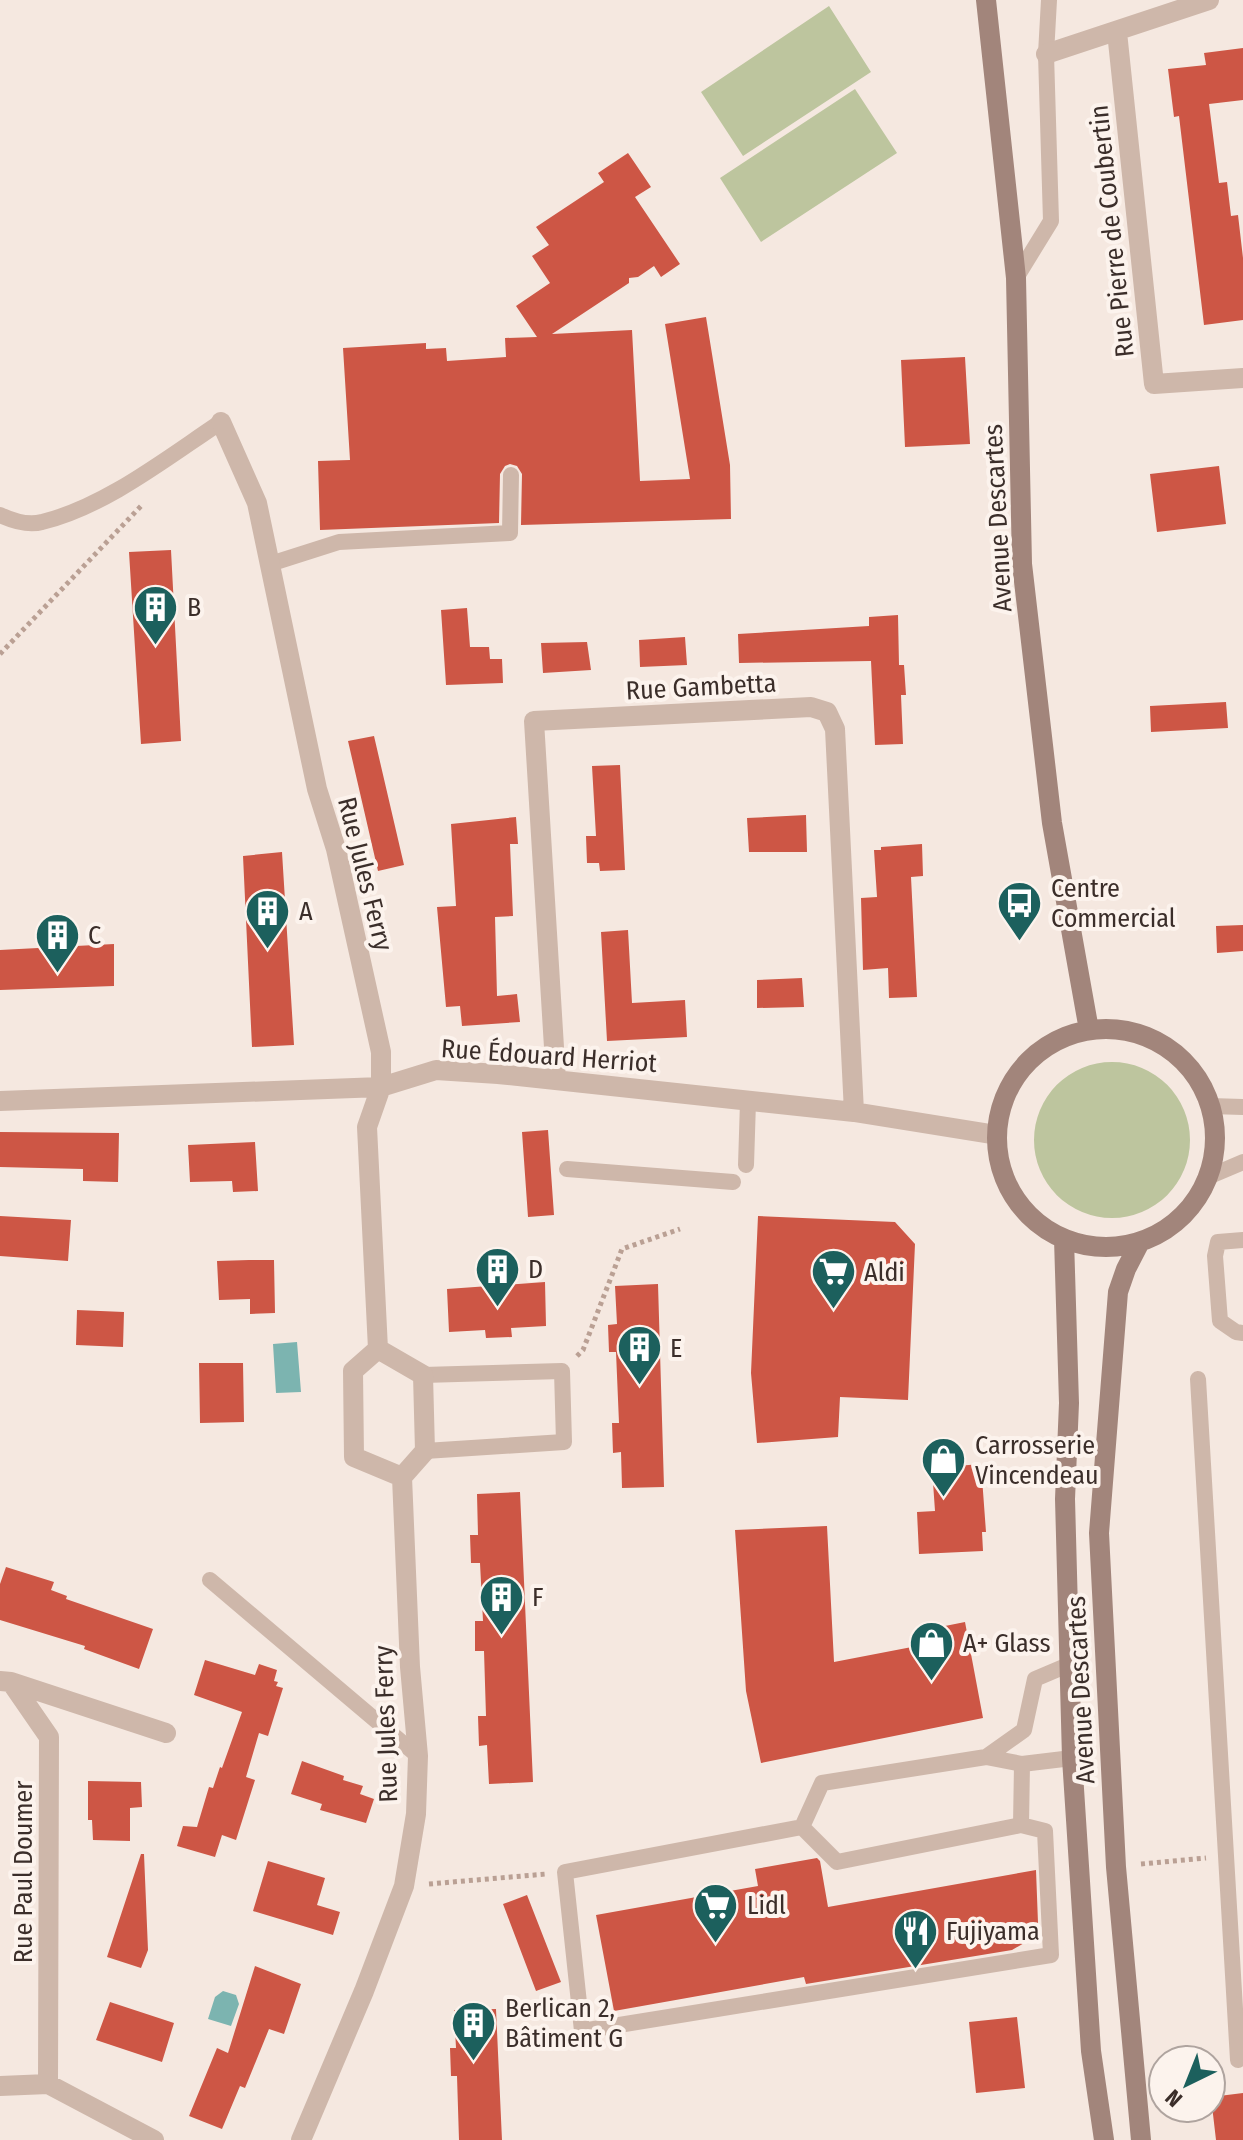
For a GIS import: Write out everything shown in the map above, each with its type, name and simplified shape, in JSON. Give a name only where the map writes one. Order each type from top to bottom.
[{"type":"main road","name":"Avenue Descartes","points":[[986,0],[1016,278],[1022,564],[1052,823],[1089,1030]]},
{"type":"main road","points":[[1113,1029],[1136,1033],[1161,1044],[1183,1061],[1200,1082],[1210,1106],[1214,1153],[1208,1177],[1191,1206],[1165,1230],[1140,1242],[1089,1246],[1064,1239],[1037,1223],[1016,1201],[1003,1174],[997,1135],[1002,1105],[1015,1078],[1025,1066],[1060,1038],[1089,1030],[1113,1029]]},
{"type":"main road","name":"Avenue Descartes","points":[[1064,1239],[1069,1403],[1065,1499],[1072,1758],[1091,2051],[1104,2140]]},
{"type":"main road","name":"Avenue Descartes","points":[[1140,1242],[1118,1292],[1099,1533],[1116,1867],[1141,2140]]},
{"type":"street","points":[[1046,54],[1209,0]]},
{"type":"street","name":"Rue Pierre de Coubertin","points":[[1117,32],[1154,384],[1243,378]]},
{"type":"street","name":"Rue Jules Ferry","points":[[221,422],[257,503],[317,789],[336,849],[381,1052],[381,1087],[367,1127],[378,1349]]},
{"type":"street","name":"Rue Gambetta","points":[[556,1080],[534,721],[811,707],[827,712],[835,729],[854,1112]]},
{"type":"street","name":"Rue Édouard Herriot","points":[[0,1101],[381,1087],[436,1070],[699,1093],[748,1102],[854,1112],[997,1135]]},
{"type":"street","points":[[378,1349],[423,1375],[425,1451],[402,1477],[354,1457],[353,1371],[378,1349]]},
{"type":"street","name":"Rue Jules Ferry","points":[[301,2140],[404,1886],[416,1814],[418,1756],[410,1667],[402,1477]]},
{"type":"street","points":[[5,1682],[166,1733]]},
{"type":"street","name":"Rue Paul Doumer","points":[[5,1682],[49,1737],[48,2084]]},
{"type":"street","points":[[0,2086],[48,2084],[154,2140]]},
{"type":"lane","points":[[1016,278],[1051,221],[1046,54],[1049,0]]},
{"type":"lane","points":[[0,515],[14,522],[39,523],[81,508],[135,479],[221,422]]},
{"type":"lane","points":[[270,564],[339,542],[510,533],[511,475]]},
{"type":"lane","points":[[746,1165],[748,1102]]},
{"type":"lane","points":[[1210,1106],[1243,1107]]},
{"type":"lane","points":[[1208,1177],[1243,1162]]},
{"type":"lane","points":[[567,1169],[733,1182]]},
{"type":"lane","points":[[1243,1240],[1218,1242],[1215,1256],[1220,1321],[1243,1333]]},
{"type":"lane","points":[[423,1375],[562,1371],[564,1442],[425,1451]]},
{"type":"lane","points":[[1198,1379],[1238,2060]]},
{"type":"lane","points":[[210,1580],[418,1756]]},
{"type":"lane","points":[[986,1757],[1024,1730],[1035,1679],[1068,1665]]},
{"type":"lane","points":[[802,1827],[822,1783],[986,1757],[1022,1764],[1072,1758]]},
{"type":"lane","points":[[1021,1825],[1022,1764]]},
{"type":"lane","points":[[1021,1825],[1045,1831],[1051,1955],[582,2031],[565,1872],[802,1827],[837,1862],[1021,1825]]},
{"type":"path","points":[[0,654],[147,500]]},
{"type":"path","points":[[562,1371],[583,1350],[622,1249],[680,1229]]},
{"type":"path","points":[[1116,1867],[1226,1857]]},
{"type":"path","points":[[404,1886],[565,1872]]},
{"type":"green space","points":[[829,6],[871,72],[743,156],[701,92]]},
{"type":"green space","points":[[855,89],[897,153],[761,242],[720,178]]},
{"type":"green space","points":[[1112,1062],[1142,1068],[1167,1085],[1184,1110],[1190,1140],[1184,1170],[1167,1195],[1142,1212],[1112,1218],[1082,1212],[1057,1195],[1040,1170],[1034,1140],[1040,1110],[1057,1085],[1082,1068]]},
{"type":"water","points":[[297,1342],[301,1392],[276,1393],[273,1344]]},
{"type":"water","points":[[223,1991],[236,1995],[239,2004],[231,2026],[208,2019],[215,1997]]},
{"type":"building","points":[[1243,48],[1243,100],[1209,104],[1219,183],[1227,182],[1231,216],[1238,215],[1243,258],[1243,320],[1204,325],[1179,116],[1174,117],[1168,69],[1206,65],[1204,53]]},
{"type":"building","points":[[628,153],[651,187],[635,197],[680,264],[661,277],[654,266],[638,277],[629,278],[629,283],[552,334],[632,330],[640,481],[690,479],[665,324],[706,317],[730,465],[731,519],[521,525],[522,474],[517,466],[510,464],[500,474],[499,523],[320,530],[318,461],[350,460],[343,348],[426,343],[426,349],[446,348],[447,361],[506,357],[505,338],[537,337],[516,306],[550,283],[532,256],[549,245],[536,227],[604,182],[598,173]]},
{"type":"building","points":[[965,357],[970,444],[905,447],[901,360]]},
{"type":"building","points":[[1219,466],[1226,524],[1157,532],[1150,474]]},
{"type":"building","points":[[171,550],[181,741],[141,744],[129,552]]},
{"type":"building","points":[[467,608],[470,647],[489,647],[490,659],[502,659],[503,683],[446,685],[441,610]]},
{"type":"building","points":[[898,615],[899,665],[904,665],[906,695],[901,695],[903,744],[875,745],[871,661],[739,663],[738,634],[869,626],[869,617]]},
{"type":"building","points":[[685,637],[687,665],[640,667],[639,640]]},
{"type":"building","points":[[587,642],[591,670],[543,673],[541,643]]},
{"type":"building","points":[[1226,702],[1228,728],[1151,732],[1150,706]]},
{"type":"building","points":[[374,736],[404,865],[378,871],[348,741]]},
{"type":"building","points":[[620,765],[625,870],[600,871],[599,863],[587,863],[586,836],[596,836],[592,766]]},
{"type":"building","points":[[806,815],[807,852],[749,852],[747,818]]},
{"type":"building","points":[[516,817],[518,844],[510,844],[513,916],[495,917],[497,996],[517,994],[520,1022],[462,1026],[460,1006],[446,1007],[437,907],[456,906],[451,824]]},
{"type":"building","points":[[922,844],[923,876],[911,877],[917,997],[889,998],[888,968],[863,970],[861,898],[877,897],[874,850]]},
{"type":"building","points":[[282,852],[294,1045],[252,1047],[243,856]]},
{"type":"building","points":[[1243,925],[1243,951],[1217,953],[1216,926]]},
{"type":"building","points":[[628,930],[632,1003],[685,1000],[687,1037],[607,1041],[601,932]]},
{"type":"building","name":"C","points":[[114,944],[114,986],[0,990],[0,950]]},
{"type":"building","points":[[802,978],[804,1007],[757,1008],[757,980]]},
{"type":"building","points":[[548,1130],[554,1215],[528,1217],[522,1132]]},
{"type":"building","points":[[0,1132],[119,1133],[118,1182],[83,1181],[83,1169],[0,1167]]},
{"type":"building","points":[[255,1142],[258,1191],[233,1192],[232,1181],[190,1182],[188,1145]]},
{"type":"building","points":[[0,1216],[71,1220],[68,1261],[0,1256]]},
{"type":"building","name":"Aldi","points":[[758,1216],[895,1222],[915,1244],[908,1400],[840,1397],[838,1437],[757,1443],[751,1373]]},
{"type":"building","points":[[274,1260],[275,1313],[250,1314],[250,1299],[219,1300],[217,1261]]},
{"type":"building","name":"D","points":[[545,1282],[546,1326],[511,1328],[512,1337],[486,1338],[485,1330],[449,1332],[447,1289]]},
{"type":"building","name":"E","points":[[658,1284],[664,1487],[622,1488],[621,1452],[613,1453],[612,1423],[619,1423],[616,1352],[609,1352],[608,1325],[617,1324],[615,1286]]},
{"type":"building","points":[[77,1310],[124,1312],[123,1347],[76,1345]]},
{"type":"building","points":[[199,1363],[243,1363],[244,1422],[200,1423]]},
{"type":"building","points":[[981,1464],[986,1532],[982,1532],[983,1551],[919,1554],[917,1512],[935,1511],[932,1468]]},
{"type":"building","name":"F","points":[[520,1492],[533,1782],[489,1784],[487,1745],[479,1746],[478,1716],[486,1716],[484,1651],[475,1651],[475,1621],[483,1621],[480,1563],[471,1563],[470,1535],[478,1535],[477,1494]]},
{"type":"building","points":[[827,1526],[834,1662],[943,1641],[940,1627],[965,1622],[983,1718],[761,1763],[746,1691],[735,1530]]},
{"type":"building","points":[[6,1567],[54,1582],[51,1590],[67,1596],[66,1599],[153,1629],[139,1669],[84,1649],[85,1646],[0,1620],[0,1584]]},
{"type":"building","points":[[205,1660],[255,1675],[259,1664],[277,1670],[274,1681],[278,1682],[276,1686],[283,1688],[268,1736],[259,1733],[246,1777],[255,1780],[236,1840],[222,1835],[215,1857],[177,1846],[183,1826],[197,1827],[209,1787],[213,1788],[222,1768],[242,1712],[194,1695]]},
{"type":"building","points":[[302,1761],[363,1786],[360,1794],[374,1799],[366,1823],[320,1810],[322,1804],[291,1794]]},
{"type":"building","points":[[88,1781],[141,1782],[142,1807],[130,1808],[130,1841],[93,1840],[92,1820],[88,1820]]},
{"type":"building","points":[[141,1854],[144,1854],[148,1950],[141,1968],[107,1957]]},
{"type":"building","points":[[817,1858],[828,1907],[1036,1870],[1038,1923],[1026,1942],[1012,1950],[806,1984],[804,1977],[614,2011],[596,1915],[758,1886],[755,1869]]},
{"type":"building","points":[[268,1861],[325,1878],[317,1905],[340,1912],[333,1935],[253,1911]]},
{"type":"building","points":[[527,1895],[561,1982],[536,1991],[503,1904]]},
{"type":"building","points":[[255,1966],[301,1984],[284,2034],[269,2029],[245,2088],[240,2086],[222,2129],[189,2116],[217,2048],[228,2053]]},
{"type":"building","points":[[110,2002],[174,2023],[162,2062],[96,2040]]},
{"type":"building","name":"Berlican 2, Bâtiment G","points":[[496,2009],[502,2140],[459,2140],[457,2076],[451,2076],[450,2048],[456,2048],[454,2010]]},
{"type":"building","points":[[1017,2017],[1025,2088],[976,2093],[969,2022]]},
{"type":"building","points":[[1243,2093],[1243,2140],[1216,2140],[1214,2124],[1227,2124],[1227,2095]]},
{"type":"place","name":"B","points":[[156,646]]},
{"type":"place","name":"Centre Commercial","points":[[1020,942]]},
{"type":"place","name":"A","points":[[268,950]]},
{"type":"place","name":"C","points":[[57,974]]},
{"type":"place","name":"D","points":[[497,1308]]},
{"type":"place","name":"Aldi","points":[[833,1311]]},
{"type":"place","name":"E","points":[[639,1387]]},
{"type":"place","name":"Carrosserie Vincendeau","points":[[944,1499]]},
{"type":"place","name":"F","points":[[501,1636]]},
{"type":"place","name":"A+ Glass","points":[[932,1682]]},
{"type":"place","name":"Lidl","points":[[716,1944]]},
{"type":"place","name":"Fujiyama","points":[[915,1970]]},
{"type":"place","name":"Berlican 2, Bâtiment G","points":[[474,2062]]}]
